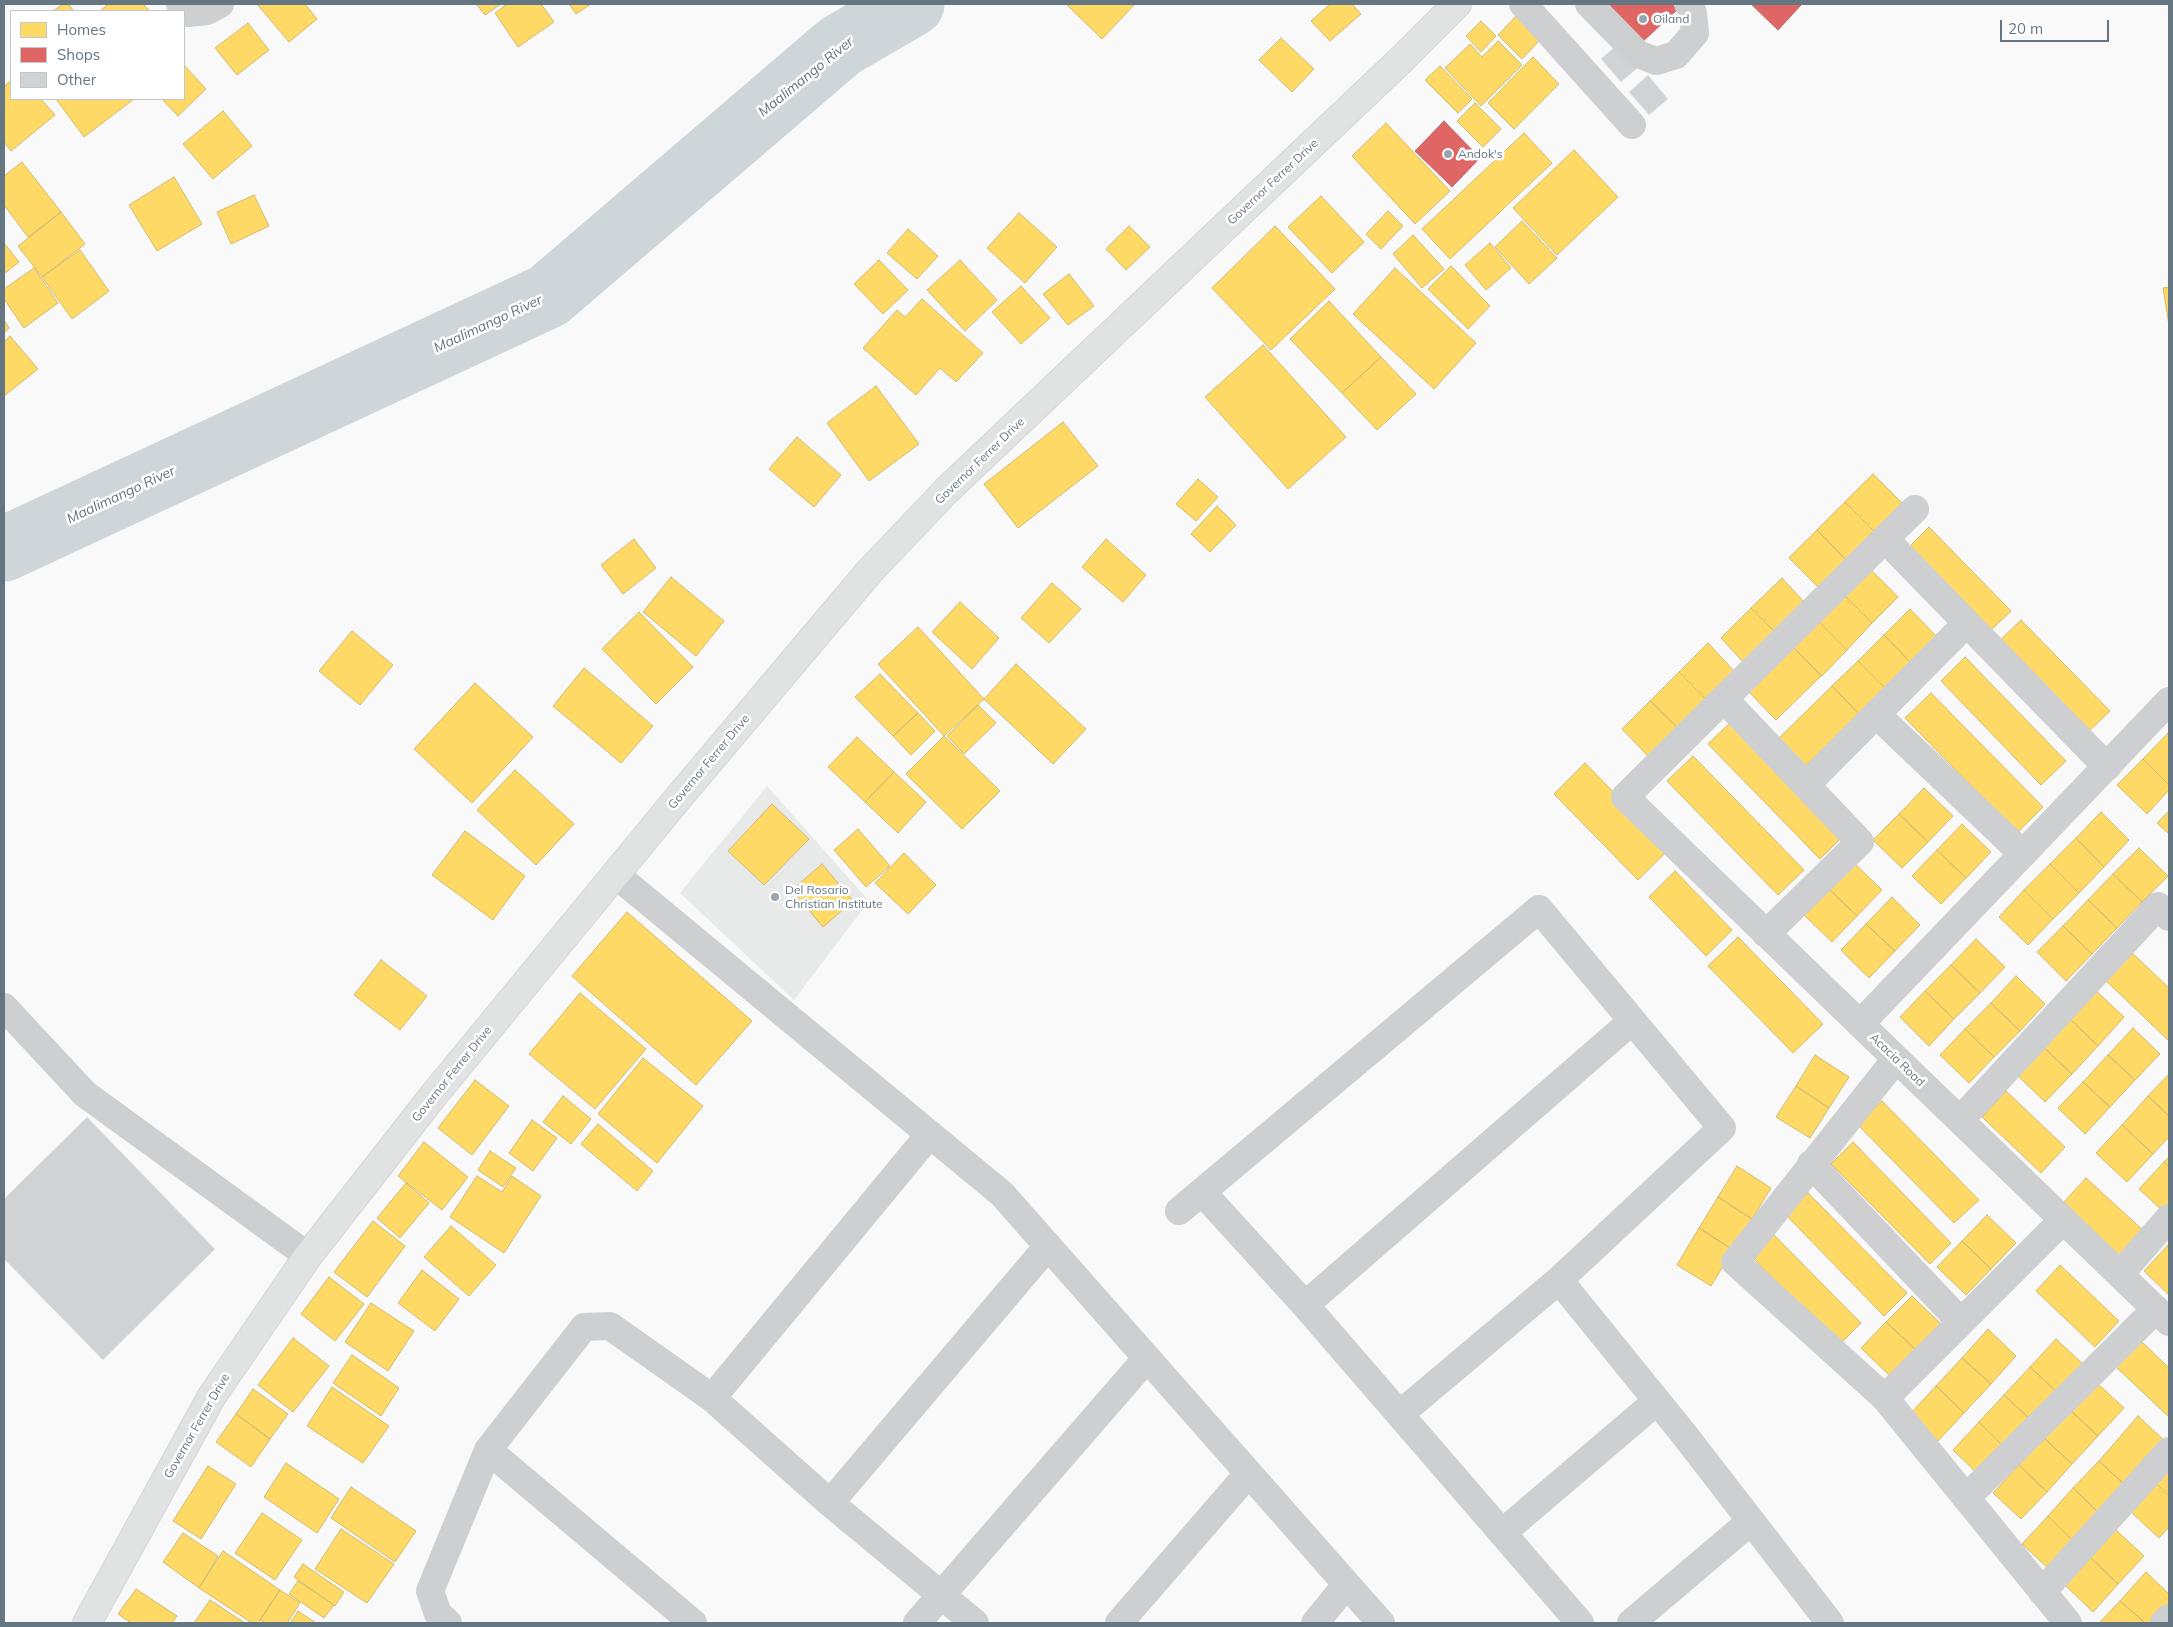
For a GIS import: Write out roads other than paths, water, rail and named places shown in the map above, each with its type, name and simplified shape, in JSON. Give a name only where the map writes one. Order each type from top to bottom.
[{"type":"main road","name":"Governor Ferrer Drive","points":[[87,1623],[212,1396],[308,1256],[433,1096],[868,572],[934,504],[1402,60],[1457,4]]},
{"type":"street","points":[[180,4],[188,12],[207,10],[220,4]]},
{"type":"street","points":[[1523,4],[1632,125]]},
{"type":"street","points":[[1589,4],[1638,54],[1656,61],[1676,55],[1695,33],[1692,13],[1688,4]]},
{"type":"street","points":[[1766,934],[1860,842],[1724,699],[1915,509]]},
{"type":"street","points":[[1885,539],[2107,767]]},
{"type":"street","points":[[1806,784],[1877,715],[1967,622]]},
{"type":"street","name":"Acacia Road","points":[[1724,699],[1625,797],[2163,1315]]},
{"type":"street","points":[[1860,1024],[2169,701]]},
{"type":"street","points":[[1877,715],[2023,854]]},
{"type":"street","points":[[616,875],[1002,1194],[1381,1623]]},
{"type":"street","points":[[1179,1211],[1539,909],[1722,1128],[1560,1280],[1400,1414]]},
{"type":"street","points":[[1960,1120],[2164,912]]},
{"type":"street","points":[[4,1007],[85,1094],[308,1256]]},
{"type":"street","points":[[1305,1305],[1632,1021]]},
{"type":"street","points":[[1896,1059],[1735,1262],[1885,1398],[2068,1623]]},
{"type":"street","points":[[712,1398],[930,1134]]},
{"type":"street","points":[[1811,1164],[1961,1322]]},
{"type":"street","points":[[1202,1192],[1305,1305],[1580,1623]]},
{"type":"street","points":[[2120,1274],[2169,1218]]},
{"type":"street","points":[[1885,1398],[2063,1220]]},
{"type":"street","points":[[830,1504],[1048,1246]]},
{"type":"street","points":[[1560,1280],[1830,1623]]},
{"type":"street","points":[[1966,1498],[2163,1315]]},
{"type":"street","points":[[448,1623],[438,1614],[430,1591],[488,1450],[584,1326],[610,1326],[712,1398],[830,1504],[975,1623]]},
{"type":"street","points":[[917,1623],[940,1594],[1146,1358]]},
{"type":"street","points":[[1502,1533],[1657,1401]]},
{"type":"street","points":[[488,1450],[693,1623]]},
{"type":"street","points":[[2042,1592],[2169,1452]]},
{"type":"street","points":[[1119,1623],[1248,1474]]},
{"type":"street","points":[[1631,1623],[1751,1521]]},
{"type":"street","points":[[1315,1623],[1346,1584]]},
{"type":"street","points":[[2164,1623],[2169,1618]]},
{"type":"waterway","name":"Maalimango River","points":[[4,549],[548,296],[840,46],[912,4]]},
{"type":"place","name":"Oiland","points":[[1643,19]]},
{"type":"place","name":"Andok's","points":[[1448,154]]},
{"type":"place","name":"Del Rosario Christian Institute","points":[[775,897]]}]
